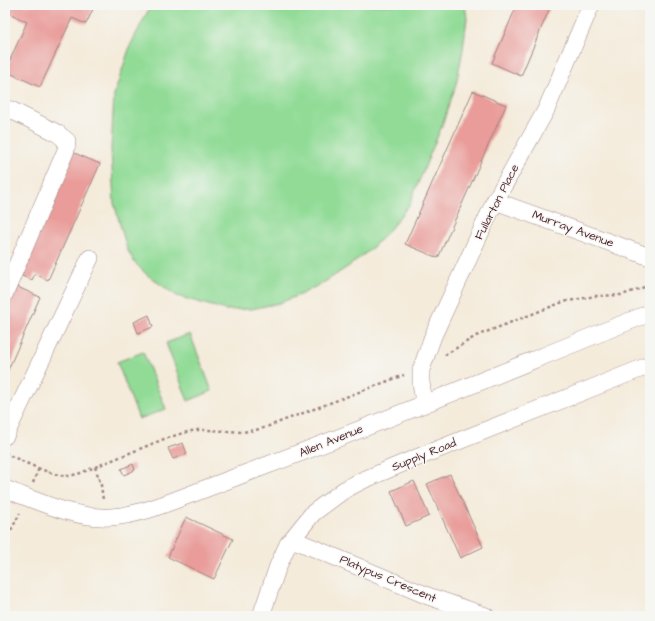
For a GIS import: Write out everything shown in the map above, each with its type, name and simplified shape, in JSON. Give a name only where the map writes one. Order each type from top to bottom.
[{"type":"street","name":"Fullarton Place","points":[[424,404],[421,382],[422,367],[433,336],[495,201],[546,110],[591,5]]},
{"type":"street","points":[[5,109],[11,110],[57,133],[67,141],[66,150],[5,293]]},
{"type":"street","name":"Murray Avenue","points":[[495,201],[650,258]]},
{"type":"street","points":[[5,436],[90,258]]},
{"type":"street","name":"Allen Avenue","points":[[5,490],[61,509],[84,515],[103,517],[126,514],[170,502],[295,455],[650,313]]},
{"type":"street","name":"Supply Road","points":[[261,616],[278,566],[288,544],[313,513],[344,490],[361,481],[413,459],[650,365]]},
{"type":"street","name":"Platypus Crescent","points":[[292,539],[428,596],[486,616]]},
{"type":"path","points":[[5,454],[39,468],[66,476],[78,474],[95,468],[183,433],[196,430],[242,432],[262,429],[398,378],[422,367],[476,336],[563,302],[595,296],[622,295],[650,285]]},
{"type":"path","points":[[95,468],[101,485],[103,517]]},
{"type":"green space","points":[[151,5],[465,5],[467,18],[456,85],[441,128],[409,205],[390,229],[371,249],[326,281],[302,294],[279,303],[251,309],[226,310],[177,296],[146,274],[135,263],[127,249],[114,203],[111,149],[114,95],[130,46]]},
{"type":"green space","points":[[190,334],[212,391],[188,401],[166,343]]},
{"type":"green space","points":[[143,352],[166,409],[139,419],[117,362]]},
{"type":"building","points":[[5,5],[95,5],[86,24],[72,18],[40,87],[5,71],[27,22],[5,11]]},
{"type":"building","points":[[517,5],[551,5],[521,76],[492,63]]},
{"type":"building","points":[[473,91],[506,105],[438,258],[405,244]]},
{"type":"building","points":[[72,152],[100,164],[48,280],[35,274],[32,280],[17,274]]},
{"type":"building","points":[[13,285],[40,297],[5,377],[5,302]]},
{"type":"building","points":[[149,315],[153,327],[138,333],[134,322]]},
{"type":"building","points":[[183,443],[187,454],[173,459],[168,448]]},
{"type":"building","points":[[133,464],[135,470],[124,475],[121,469]]},
{"type":"building","points":[[450,474],[483,547],[460,558],[427,484]]},
{"type":"building","points":[[414,481],[429,516],[406,526],[391,491]]},
{"type":"building","points":[[186,517],[233,539],[214,579],[168,557]]}]
